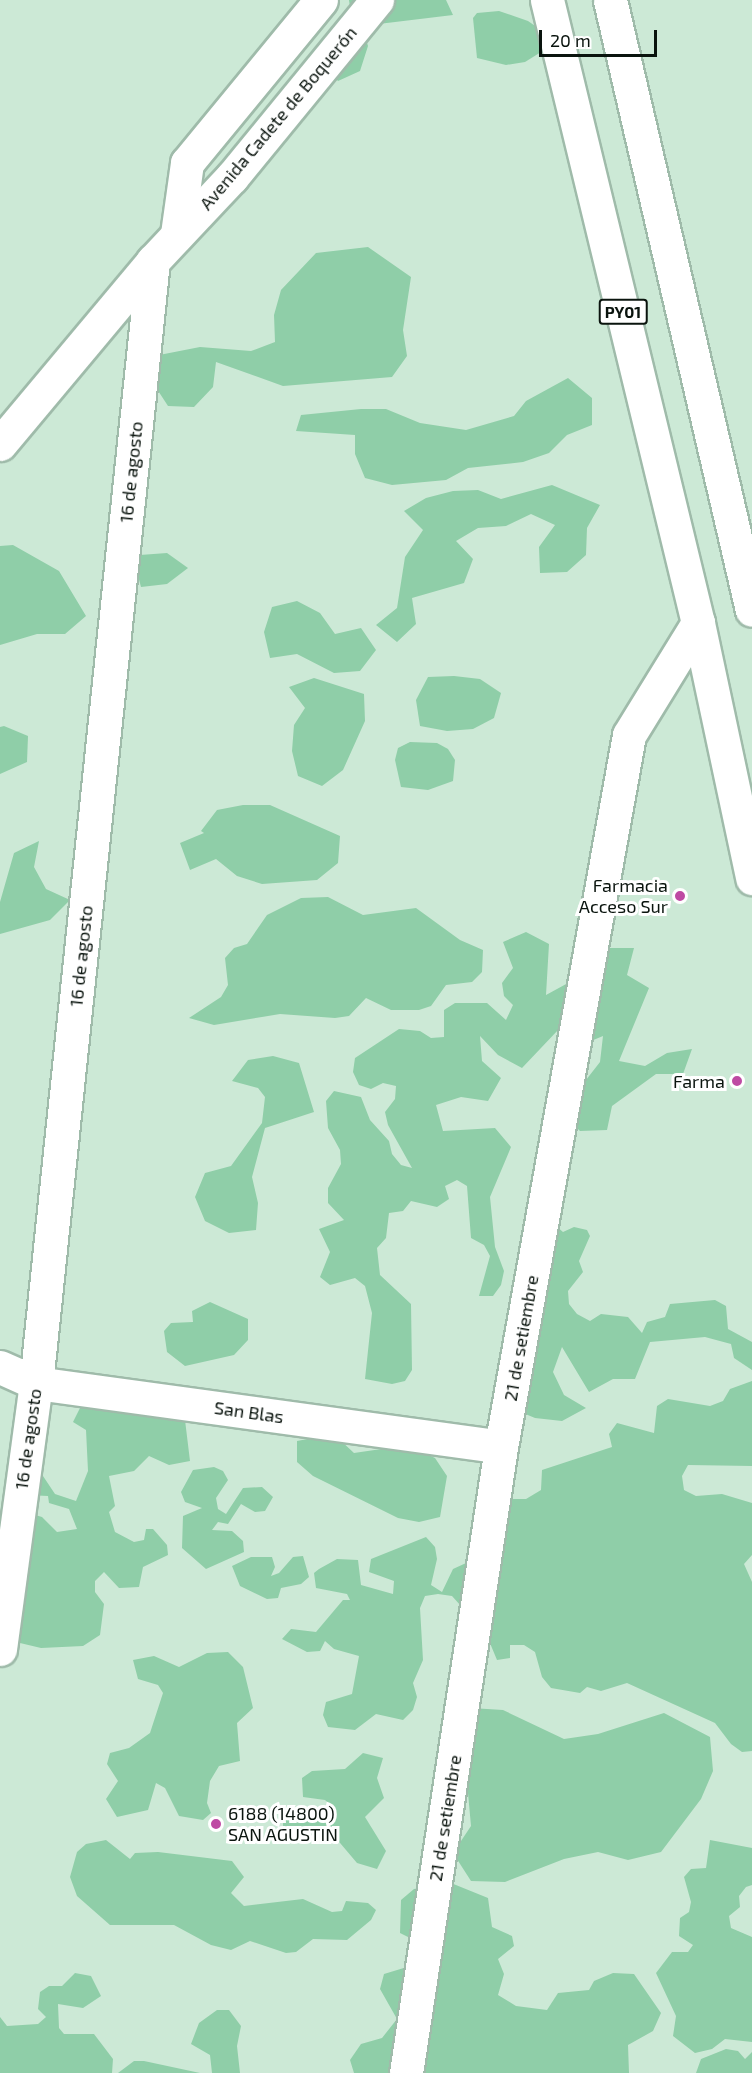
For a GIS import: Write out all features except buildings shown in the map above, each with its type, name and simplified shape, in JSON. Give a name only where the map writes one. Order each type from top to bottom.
[{"type":"main road","name":"Avenida Cadete de Boquerón","points":[[177,234],[187,163],[321,0]]},
{"type":"main road","name":"Avenida Cadete de Boquerón","points":[[0,444],[153,261],[232,177],[377,0]]},
{"type":"main road","name":"PY01","points":[[547,0],[698,623],[752,878]]},
{"type":"main road","points":[[592,0],[647,234],[700,377]]},
{"type":"main road","points":[[610,0],[700,377],[752,610]]},
{"type":"main road","name":"16 de agosto","points":[[0,1649],[36,1383],[153,261]]},
{"type":"main road","name":"21 de setiembre","points":[[406,2073],[501,1447],[629,735],[698,623]]},
{"type":"main road","name":"San Blas","points":[[0,1367],[36,1383],[501,1447]]},
{"type":"green space","points":[[349,0],[446,0],[453,15],[362,26],[368,46],[360,71],[338,81],[317,58],[352,21]]},
{"type":"green space","points":[[499,11],[528,21],[551,37],[549,47],[525,62],[506,65],[477,58],[473,18],[477,13]]},
{"type":"green space","points":[[368,247],[411,277],[403,330],[407,356],[392,377],[283,386],[216,362],[213,387],[194,407],[168,406],[153,383],[149,357],[200,347],[251,351],[275,342],[274,315],[281,290],[316,253]]},
{"type":"green space","points":[[568,378],[592,398],[592,425],[567,435],[549,453],[523,462],[468,468],[446,480],[392,485],[365,478],[355,454],[355,435],[296,431],[301,415],[361,409],[386,409],[420,423],[466,430],[514,416],[526,401]]},
{"type":"green space","points":[[552,485],[600,505],[587,528],[586,555],[567,572],[540,573],[539,547],[555,525],[531,514],[506,526],[478,528],[456,541],[473,559],[464,583],[412,598],[416,624],[397,642],[376,625],[397,608],[405,557],[423,530],[404,511],[426,498],[453,491],[478,490],[501,499]]},
{"type":"green space","points":[[13,545],[59,571],[86,616],[65,634],[37,634],[0,645],[0,546]]},
{"type":"green space","points":[[167,553],[188,568],[167,584],[141,587],[134,561],[140,555]]},
{"type":"green space","points":[[297,601],[320,613],[335,634],[361,628],[376,650],[360,671],[334,673],[297,654],[270,658],[264,632],[272,607]]},
{"type":"green space","points":[[454,676],[480,679],[501,693],[494,718],[473,729],[447,731],[420,726],[416,700],[428,677]]},
{"type":"green space","points":[[314,678],[364,694],[365,721],[343,770],[322,786],[298,776],[292,751],[294,725],[305,708],[289,687]]},
{"type":"green space","points":[[4,726],[28,736],[27,762],[0,774],[0,727]]},
{"type":"green space","points":[[410,742],[437,743],[448,749],[455,760],[453,781],[428,790],[401,787],[395,760],[398,748]]},
{"type":"green space","points":[[243,805],[270,805],[340,836],[338,863],[317,880],[262,884],[237,876],[216,859],[190,870],[180,843],[204,833],[201,831],[217,810]]},
{"type":"green space","points":[[39,841],[34,867],[46,889],[70,900],[50,920],[0,934],[0,902],[14,853]]},
{"type":"green space","points":[[328,897],[363,915],[416,908],[460,940],[483,950],[482,972],[472,982],[446,985],[431,1006],[419,1010],[391,1010],[366,998],[349,1016],[335,1018],[280,1014],[214,1025],[189,1018],[221,997],[228,985],[225,958],[234,948],[247,944],[267,915],[301,898]]},
{"type":"green space","points":[[526,932],[549,944],[546,995],[568,983],[609,948],[634,948],[627,975],[649,988],[619,1061],[645,1066],[667,1053],[692,1049],[683,1074],[656,1074],[612,1106],[607,1130],[580,1131],[561,1112],[600,1062],[603,1036],[579,1046],[559,1029],[522,1068],[498,1055],[480,1036],[482,1061],[501,1078],[488,1101],[461,1097],[436,1105],[443,1131],[495,1128],[511,1147],[490,1197],[495,1247],[504,1271],[501,1285],[493,1296],[479,1296],[490,1256],[484,1245],[471,1238],[467,1186],[457,1180],[445,1186],[449,1199],[437,1207],[411,1201],[403,1211],[389,1213],[386,1238],[377,1248],[380,1275],[411,1304],[412,1370],[405,1381],[392,1384],[365,1379],[372,1313],[365,1286],[355,1278],[330,1285],[320,1277],[330,1252],[319,1229],[344,1220],[328,1203],[328,1188],[341,1164],[340,1150],[328,1128],[326,1101],[334,1091],[361,1097],[370,1120],[389,1141],[392,1154],[401,1165],[412,1168],[388,1125],[385,1112],[395,1099],[396,1086],[383,1083],[371,1089],[359,1085],[353,1072],[355,1058],[399,1029],[420,1031],[431,1038],[444,1037],[444,1010],[455,1003],[487,1003],[506,1020],[513,1005],[504,996],[502,983],[513,968],[503,942]]},
{"type":"green space","points":[[273,1056],[299,1063],[314,1112],[265,1128],[252,1177],[258,1203],[256,1230],[229,1233],[205,1221],[195,1197],[205,1173],[231,1166],[262,1123],[265,1097],[258,1088],[232,1081],[248,1060]]},
{"type":"green space","points":[[556,1226],[563,1232],[574,1227],[587,1230],[590,1236],[579,1261],[583,1272],[568,1291],[569,1304],[577,1314],[590,1321],[601,1314],[628,1317],[642,1333],[647,1322],[665,1317],[670,1304],[715,1300],[726,1306],[728,1329],[752,1342],[752,1370],[734,1358],[731,1344],[705,1337],[650,1342],[635,1379],[613,1379],[589,1392],[562,1347],[553,1372],[564,1395],[586,1408],[562,1421],[535,1418],[511,1408],[534,1322],[544,1313]]},
{"type":"green space","points":[[210,1302],[248,1319],[248,1340],[234,1355],[185,1366],[167,1352],[164,1331],[171,1323],[193,1322],[192,1311]]},
{"type":"green space","points":[[752,1381],[752,1466],[688,1465],[682,1476],[684,1490],[696,1496],[722,1494],[752,1503],[752,1555],[744,1564],[752,1582],[752,1751],[742,1752],[731,1744],[715,1723],[627,1683],[601,1691],[587,1687],[580,1693],[551,1688],[542,1677],[535,1652],[524,1645],[510,1645],[510,1658],[497,1660],[487,1636],[461,1606],[452,1596],[438,1594],[425,1596],[420,1608],[423,1660],[413,1683],[417,1697],[413,1710],[403,1720],[376,1714],[355,1730],[328,1727],[323,1715],[326,1702],[352,1694],[359,1656],[334,1649],[325,1641],[320,1651],[307,1652],[282,1639],[291,1629],[316,1632],[343,1600],[350,1600],[347,1594],[316,1588],[314,1573],[337,1559],[358,1560],[361,1585],[393,1594],[394,1581],[369,1572],[371,1559],[426,1537],[435,1547],[437,1559],[431,1585],[442,1592],[453,1569],[477,1558],[501,1499],[526,1499],[541,1490],[542,1470],[612,1447],[609,1434],[617,1423],[654,1433],[657,1406],[668,1399],[710,1406],[723,1401],[730,1389]]},
{"type":"green space","points":[[82,1404],[167,1408],[185,1420],[190,1461],[169,1465],[149,1456],[134,1471],[109,1476],[115,1506],[109,1512],[115,1532],[134,1542],[144,1540],[146,1529],[153,1529],[167,1545],[168,1555],[143,1567],[139,1587],[119,1588],[104,1572],[95,1581],[95,1592],[104,1604],[100,1635],[83,1646],[41,1648],[20,1643],[3,1631],[22,1511],[42,1517],[57,1532],[77,1529],[69,1509],[49,1503],[48,1496],[27,1495],[23,1474],[43,1476],[55,1494],[76,1501],[88,1471],[86,1430],[73,1422]]},
{"type":"green space","points":[[318,1437],[339,1439],[354,1453],[395,1447],[416,1449],[435,1458],[447,1476],[440,1517],[419,1522],[398,1518],[313,1476],[297,1462],[297,1441]]},
{"type":"green space","points":[[214,1467],[223,1471],[228,1480],[216,1498],[218,1509],[226,1514],[243,1488],[262,1487],[273,1497],[265,1511],[255,1512],[241,1504],[228,1524],[218,1522],[212,1530],[232,1531],[243,1541],[244,1552],[206,1569],[182,1548],[183,1516],[202,1508],[185,1502],[181,1492],[193,1470]]},
{"type":"green space","points":[[303,1556],[309,1577],[301,1584],[281,1588],[278,1598],[267,1599],[240,1586],[232,1566],[251,1557],[272,1557],[275,1567],[271,1576],[279,1573],[293,1557]]},
{"type":"green space","points":[[228,1652],[243,1667],[253,1708],[237,1723],[240,1761],[219,1766],[210,1781],[207,1803],[211,1813],[203,1820],[179,1816],[165,1788],[156,1783],[148,1810],[117,1817],[106,1799],[118,1781],[107,1764],[110,1753],[129,1748],[150,1733],[163,1693],[158,1685],[138,1679],[133,1660],[154,1656],[179,1667],[207,1653]]},
{"type":"green space","points":[[471,1708],[503,1710],[564,1739],[598,1734],[664,1713],[710,1737],[713,1771],[701,1799],[661,1852],[628,1860],[598,1852],[564,1859],[505,1882],[471,1881],[453,1853],[471,1826],[468,1793],[450,1766]]},
{"type":"green space","points":[[363,1753],[383,1758],[377,1778],[384,1798],[365,1817],[386,1851],[377,1869],[357,1863],[335,1837],[303,1840],[283,1830],[283,1819],[289,1810],[319,1821],[333,1807],[325,1800],[303,1797],[302,1778],[312,1771],[345,1769]]},
{"type":"green space","points":[[106,1840],[130,1859],[135,1853],[158,1852],[232,1861],[244,1877],[231,1893],[244,1906],[303,1899],[332,1912],[342,1911],[346,1901],[368,1903],[376,1910],[371,1920],[347,1940],[313,1939],[296,1952],[286,1953],[250,1941],[231,1950],[211,1945],[174,1925],[110,1925],[77,1896],[70,1877],[77,1852],[86,1844]]},
{"type":"green space","points":[[710,1840],[752,1848],[752,1885],[746,1887],[739,1896],[740,1907],[729,1916],[731,1928],[752,1937],[752,2042],[725,2039],[712,2049],[695,2053],[673,2036],[676,2016],[656,1973],[672,1952],[688,1952],[693,1945],[679,1936],[680,1918],[689,1912],[691,1902],[684,1877],[691,1869],[706,1868]]},
{"type":"green space","points":[[451,1883],[488,1898],[492,1927],[512,1936],[514,1946],[498,1959],[504,1974],[498,1995],[516,2006],[547,2010],[558,1993],[589,1990],[594,1981],[613,1973],[634,1974],[661,2013],[653,2031],[628,2045],[629,2073],[354,2073],[350,2060],[361,2044],[382,2038],[397,2019],[380,1989],[384,1974],[407,1967],[416,1941],[400,1933],[401,1900],[414,1889]]},
{"type":"green space","points":[[75,1973],[91,1976],[101,1996],[83,2008],[58,2004],[59,2028],[64,2034],[94,2034],[113,2059],[112,2073],[0,2073],[0,2017],[7,2026],[38,2024],[46,2017],[38,2009],[40,1992],[49,1986],[62,1986]]},
{"type":"green space","points":[[217,2010],[229,2010],[241,2026],[237,2046],[240,2073],[212,2073],[210,2055],[191,2044],[199,2023]]},
{"type":"green space","points":[[726,2049],[738,2051],[745,2059],[752,2052],[752,2073],[696,2073],[701,2059]]},
{"type":"green space","points":[[134,2061],[144,2061],[200,2073],[118,2073]]},
{"type":"place","name":"Farmacia Acceso Sur","points":[[680,896]]},
{"type":"place","name":"Farma","points":[[737,1081]]},
{"type":"place","name":"6188 (14800) SAN AGUSTIN","points":[[216,1824]]}]
